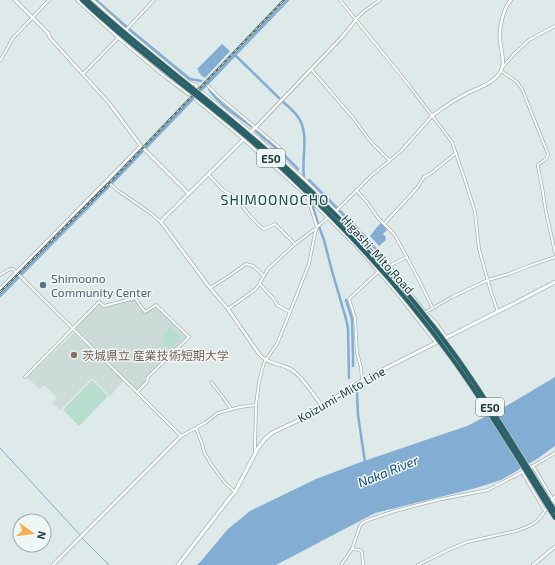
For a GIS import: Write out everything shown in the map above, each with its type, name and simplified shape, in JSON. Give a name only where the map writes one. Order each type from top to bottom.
[{"type":"highway","name":"Higashi-Mito Road","points":[[82,0],[290,175],[371,259],[401,293],[452,357],[494,419],[555,518]]},
{"type":"highway","name":"Higashi-Mito Road","points":[[87,0],[125,34],[268,150],[331,210],[364,245],[404,290],[454,355],[496,416],[555,511]]},
{"type":"main road","name":"Koizumi-Mito Line","points":[[178,565],[235,492],[255,453],[272,433],[301,419],[362,381],[390,366],[555,282]]},
{"type":"street","points":[[15,0],[33,17],[109,102],[143,148],[189,194]]},
{"type":"street","points":[[0,61],[13,38],[49,0]]},
{"type":"street","points":[[77,0],[118,38],[188,94],[196,88],[197,85],[190,82],[92,0]]},
{"type":"street","points":[[83,74],[154,0]]},
{"type":"street","points":[[340,0],[408,84],[448,137],[453,146],[475,212],[479,248],[498,312]]},
{"type":"street","points":[[161,222],[256,127],[342,37],[363,12],[380,0]]},
{"type":"street","points":[[228,308],[253,292],[260,284],[268,269],[295,244],[336,211],[356,190],[408,144],[432,116],[462,96],[499,75],[503,62],[500,33],[504,10],[511,0]]},
{"type":"street","points":[[501,70],[514,54],[529,40],[555,26]]},
{"type":"street","points":[[311,69],[370,140],[389,160]]},
{"type":"street","points":[[501,70],[517,82],[522,89],[548,154],[546,160],[538,165],[538,167],[555,252]]},
{"type":"street","points":[[208,86],[280,148]]},
{"type":"street","points":[[202,92],[251,132],[324,198],[389,266],[447,338]]},
{"type":"street","points":[[195,99],[307,196],[318,227]]},
{"type":"street","points":[[0,288],[109,183],[143,148]]},
{"type":"street","points":[[384,224],[424,177],[430,174],[456,152]]},
{"type":"street","points":[[208,174],[223,190],[234,196],[262,228],[264,229],[275,224],[295,244]]},
{"type":"street","points":[[294,184],[300,176]]},
{"type":"street","points":[[109,183],[117,190],[141,205],[161,222],[210,288],[228,308],[259,354],[265,360],[288,368],[296,373],[322,406]]},
{"type":"street","points":[[356,190],[393,234],[420,282],[432,308]]},
{"type":"street","points":[[324,198],[316,206],[357,247],[396,292],[436,343]]},
{"type":"street","points":[[255,453],[256,405],[263,366],[265,360],[277,344],[309,264],[314,233],[318,227]]},
{"type":"street","points":[[362,381],[361,367],[357,354],[355,318],[349,299],[378,271],[406,257]]},
{"type":"street","points":[[415,316],[425,312],[452,296],[488,280],[555,257]]},
{"type":"street","points":[[210,288],[246,264],[253,266],[264,276]]},
{"type":"street","points":[[0,275],[10,268],[16,272],[181,436]]},
{"type":"street","points":[[260,284],[277,305],[290,312]]},
{"type":"street","points":[[25,377],[99,302],[104,306],[135,298],[145,312],[156,304],[189,337],[148,377],[147,382],[137,392]]},
{"type":"street","points":[[211,382],[231,409]]},
{"type":"street","points":[[53,565],[181,436],[218,413],[240,407],[256,405]]},
{"type":"street","points":[[196,428],[208,460],[225,483],[235,492]]},
{"type":"street","points":[[341,565],[352,549],[362,523],[437,500],[488,490],[555,453]]},
{"type":"street","points":[[533,466],[555,503]]},
{"type":"street","points":[[522,472],[545,511]]},
{"type":"street","points":[[418,565],[467,542],[523,529],[539,520],[555,496]]},
{"type":"street","points":[[533,565],[555,547]]},
{"type":"street","points":[[352,549],[360,550],[362,552],[363,565]]},
{"type":"shaded area","points":[[134,299],[144,313],[157,307],[186,337],[147,377],[145,382],[137,390],[75,330],[99,304],[104,308]]},
{"type":"shaded area","name":"茨城県立 産業技術短期大学","points":[[74,333],[124,381],[110,396],[92,378],[60,410],[52,403],[57,398],[44,385],[39,389],[27,377]]},
{"type":"green space","points":[[170,327],[180,336],[180,340],[171,349],[165,345],[162,338]]},
{"type":"green space","points":[[92,380],[108,396],[79,426],[63,410]]},
{"type":"water","points":[[222,44],[230,51],[205,78],[201,75],[200,76],[201,74],[197,69]]},
{"type":"water","points":[[381,223],[387,230],[383,234],[386,240],[379,246],[370,236]]},
{"type":"water","name":"Naka River","points":[[555,377],[555,446],[537,459],[501,480],[476,488],[375,513],[276,565],[197,565],[228,529],[250,511],[316,479],[467,426],[508,405]]},
{"type":"waterway","points":[[96,0],[190,79],[201,81]]},
{"type":"waterway","points":[[0,296],[111,184],[288,0]]},
{"type":"waterway","points":[[235,55],[279,98]]},
{"type":"waterway","points":[[209,89],[222,104],[251,126]]},
{"type":"waterway","points":[[282,101],[295,113],[302,124],[304,131],[304,177]]},
{"type":"waterway","points":[[256,131],[266,140]]},
{"type":"waterway","points":[[268,141],[276,148]]},
{"type":"waterway","points":[[280,151],[298,169]]},
{"type":"waterway","points":[[309,180],[337,208]]},
{"type":"waterway","points":[[310,197],[324,240],[348,328],[349,378]]},
{"type":"waterway","points":[[340,211],[358,229]]},
{"type":"waterway","points":[[360,232],[366,237]]},
{"type":"waterway","points":[[368,240],[383,257],[383,259]]},
{"type":"waterway","points":[[346,300],[352,319],[353,357]]},
{"type":"waterway","points":[[353,359],[353,366]]},
{"type":"waterway","points":[[357,393],[358,415],[365,462]]},
{"type":"waterway","points":[[0,448],[81,536]]},
{"type":"waterway","points":[[82,538],[109,565]]},
{"type":"railway","points":[[0,292],[110,182],[284,0]]},
{"type":"place","name":"Shimoono Community Center","points":[[43,285]]},
{"type":"place","name":"茨城県立 産業技術短期大学","points":[[74,355]]},
{"type":"district","name":"SHIMOONOCHO","points":[[275,199]]}]
